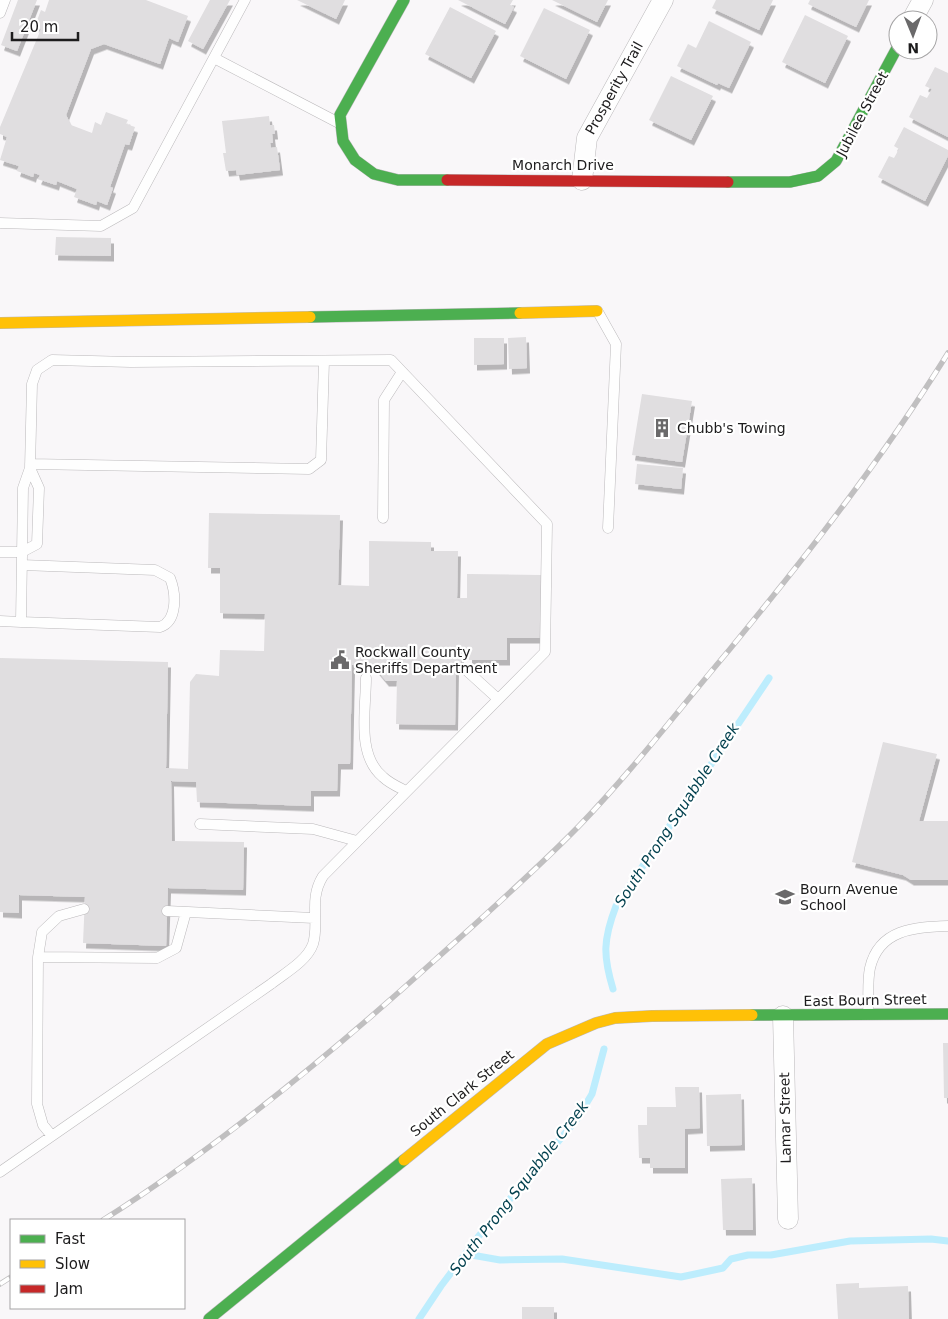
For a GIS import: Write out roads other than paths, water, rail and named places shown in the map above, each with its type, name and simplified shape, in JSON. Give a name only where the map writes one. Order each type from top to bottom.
[{"type":"street","points":[[340,123],[340,115],[404,0]]},
{"type":"street","name":"Prosperity Trail","points":[[582,180],[586,138],[663,0]]},
{"type":"street","name":"Jubilee Street","points":[[818,176],[836,161],[890,60]]},
{"type":"street","name":"Monarch Drive","points":[[340,123],[342,143],[352,159],[364,170],[381,178],[398,180],[790,182],[818,176]]},
{"type":"street","points":[[0,323],[597,311]]},
{"type":"street","name":"East Bourn Street","points":[[783,1016],[948,1014]]},
{"type":"street","name":"South Clark Street","points":[[209,1319],[547,1044],[596,1023],[615,1018],[652,1016],[783,1016]]},
{"type":"street","name":"Lamar Street","points":[[783,1016],[788,1219]]},
{"type":"lane","points":[[0,14],[5,0]]},
{"type":"lane","points":[[0,223],[101,226],[133,208],[245,0]]},
{"type":"lane","points":[[214,58],[340,123]]},
{"type":"lane","points":[[597,311],[616,344],[608,528]]},
{"type":"lane","points":[[0,1172],[271,984],[305,957],[313,944],[316,888],[323,876],[546,652],[547,524],[391,360],[52,360],[37,370],[32,384],[30,466],[23,488],[21,622]]},
{"type":"lane","points":[[30,466],[309,469],[321,460],[324,361]]},
{"type":"lane","points":[[383,518],[384,400],[402,372]]},
{"type":"lane","points":[[0,552],[22,552],[37,544],[39,488],[30,466]]},
{"type":"lane","points":[[0,621],[160,627],[168,625],[172,619],[173,585],[170,578],[155,570],[22,564]]},
{"type":"lane","points":[[466,670],[498,699]]},
{"type":"lane","points":[[366,678],[366,750],[378,772],[406,791]]},
{"type":"lane","points":[[200,824],[312,829],[357,841]]},
{"type":"lane","points":[[52,1136],[42,1125],[36,1104],[38,957],[42,932],[59,916],[84,909]]},
{"type":"lane","points":[[167,911],[314,918]]},
{"type":"lane","points":[[38,957],[157,958],[176,948],[186,912]]},
{"type":"lane","points":[[868,1015],[870,968],[877,949],[888,937],[909,930],[948,926]]},
{"type":"waterway","name":"South Prong Squabble Creek","points":[[613,989],[607,967],[606,948],[616,906],[769,678]]},
{"type":"waterway","name":"South Prong Squabble Creek","points":[[419,1319],[478,1237],[577,1119],[592,1094],[604,1049]]},
{"type":"waterway","points":[[466,1254],[500,1260],[562,1259],[681,1277],[723,1268],[731,1259],[748,1255],[771,1255],[850,1241],[931,1239],[948,1241]]},
{"type":"railway","points":[[105,1219],[190,1161],[275,1097],[396,995],[490,911],[579,826],[656,739],[816,541],[871,468],[948,353]]},
{"type":"railway","points":[[0,1284],[10,1278]]},
{"type":"place","name":"Chubb's Towing","points":[[662,428]]},
{"type":"place","name":"Rockwall County Sheriffs Department","points":[[340,660]]},
{"type":"place","name":"Bourn Avenue School","points":[[785,897]]}]
